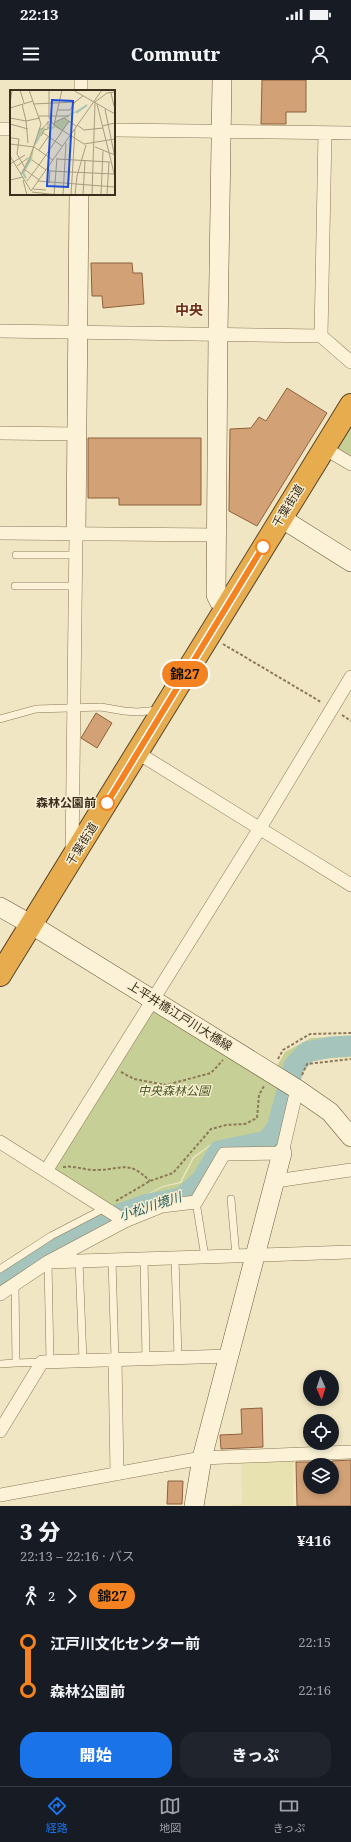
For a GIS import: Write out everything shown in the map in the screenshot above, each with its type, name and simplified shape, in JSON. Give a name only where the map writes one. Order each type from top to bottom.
[{"type":"highway","name":"千葉街道","points":[[0,975],[72,861],[208,636],[351,405]]},
{"type":"street","points":[[222,80],[216,595],[219,602],[227,606]]},
{"type":"street","points":[[115,130],[351,133]]},
{"type":"street","points":[[321,336],[325,133]]},
{"type":"street","points":[[72,861],[79,195]]},
{"type":"street","points":[[0,331],[321,336],[351,362]]},
{"type":"street","points":[[0,433],[77,434]]},
{"type":"street","points":[[324,448],[351,464]]},
{"type":"street","points":[[281,518],[351,562]]},
{"type":"street","points":[[0,533],[216,535]]},
{"type":"street","points":[[46,1171],[260,828],[351,677]]},
{"type":"street","points":[[138,752],[351,885]]},
{"type":"street","name":"上平井橋江戸川大橋線","points":[[0,908],[32,925],[286,1083],[330,1112],[351,1137]]},
{"type":"street","points":[[194,1506],[202,1458],[229,1356],[246,1255],[276,1181],[282,1153],[286,1083]]},
{"type":"street","points":[[0,1142],[108,1209],[123,1220]]},
{"type":"street","points":[[0,1294],[48,1262],[123,1220],[162,1206],[196,1202],[224,1154],[282,1153]]},
{"type":"street","points":[[276,1181],[351,1170]]},
{"type":"street","points":[[48,1262],[351,1252]]},
{"type":"street","points":[[0,1431],[46,1362],[115,1358],[229,1356]]},
{"type":"street","points":[[115,1358],[117,1474]]},
{"type":"street","points":[[0,1495],[202,1458],[351,1452]]},
{"type":"lane","points":[[16,555],[76,555]]},
{"type":"lane","points":[[15,586],[75,586]]},
{"type":"lane","points":[[0,719],[36,708],[101,707],[124,712],[164,709]]},
{"type":"lane","points":[[231,1199],[246,1255]]},
{"type":"lane","points":[[196,1202],[205,1257]]},
{"type":"lane","points":[[0,1269],[51,1236],[108,1209]]},
{"type":"lane","points":[[175,1258],[178,1357]]},
{"type":"lane","points":[[144,1259],[146,1358]]},
{"type":"lane","points":[[112,1260],[115,1358]]},
{"type":"lane","points":[[79,1261],[83,1360]]},
{"type":"lane","points":[[0,1364],[46,1362],[48,1262]]},
{"type":"lane","points":[[15,1284],[16,1363]]},
{"type":"path","points":[[208,636],[351,721]]},
{"type":"path","points":[[286,1083],[283,1050],[310,1034],[351,1033]]},
{"type":"path","points":[[110,1067],[134,1079],[166,1085],[211,1073],[233,1049]]},
{"type":"path","points":[[108,1209],[150,1181],[173,1174],[211,1130],[226,1125],[245,1124],[257,1118],[259,1095],[286,1083],[307,1064],[351,1060]]},
{"type":"path","points":[[46,1171],[71,1166],[97,1171],[126,1166],[140,1171],[150,1181]]},
{"type":"shaded area","points":[[293,1459],[293,1506],[222,1506],[242,1504],[241,1460]]},
{"type":"green space","points":[[351,414],[351,460],[330,448]]},
{"type":"green space","name":"中央森林公園","points":[[153,1004],[272,1075],[285,1052],[311,1038],[351,1036],[351,1057],[306,1060],[295,1082],[280,1151],[223,1153],[195,1200],[126,1220],[115,1211],[163,1187],[181,1183],[194,1158],[211,1145],[259,1133],[211,1144],[193,1157],[180,1182],[163,1186],[114,1211],[51,1171]]},
{"type":"green space","points":[[105,1210],[121,1221],[0,1291],[0,1265],[17,1253]]},
{"type":"building","points":[[262,80],[306,80],[306,112],[286,112],[286,124],[261,124]]},
{"type":"building","points":[[91,263],[132,263],[133,273],[142,273],[144,304],[103,308],[102,296],[92,296]]},
{"type":"building","points":[[287,388],[327,413],[257,526],[229,511],[230,429],[251,428],[259,417],[266,421]]},
{"type":"building","points":[[88,438],[201,438],[201,505],[119,505],[119,498],[88,498]]},
{"type":"building","points":[[96,713],[112,723],[97,748],[81,738]]},
{"type":"building","points":[[262,1408],[263,1447],[221,1449],[220,1435],[242,1434],[241,1409]]},
{"type":"building","points":[[351,1460],[351,1506],[297,1506],[296,1462],[303,1462],[303,1494],[339,1494],[339,1461]]},
{"type":"building","points":[[168,1481],[183,1481],[182,1504],[167,1504]]},
{"type":"waterway","name":"小松川境川","points":[[0,1278],[22,1264],[117,1215],[148,1204],[181,1198],[201,1181],[219,1151],[267,1141],[277,1128],[294,1066],[307,1052],[331,1047],[351,1046]]},
{"type":"bus line","name":"錦27","points":[[107,803],[263,547]]},
{"type":"place","name":"森林公園前","points":[[107,803]]},
{"type":"district","name":"中央","points":[[189,310]]}]
